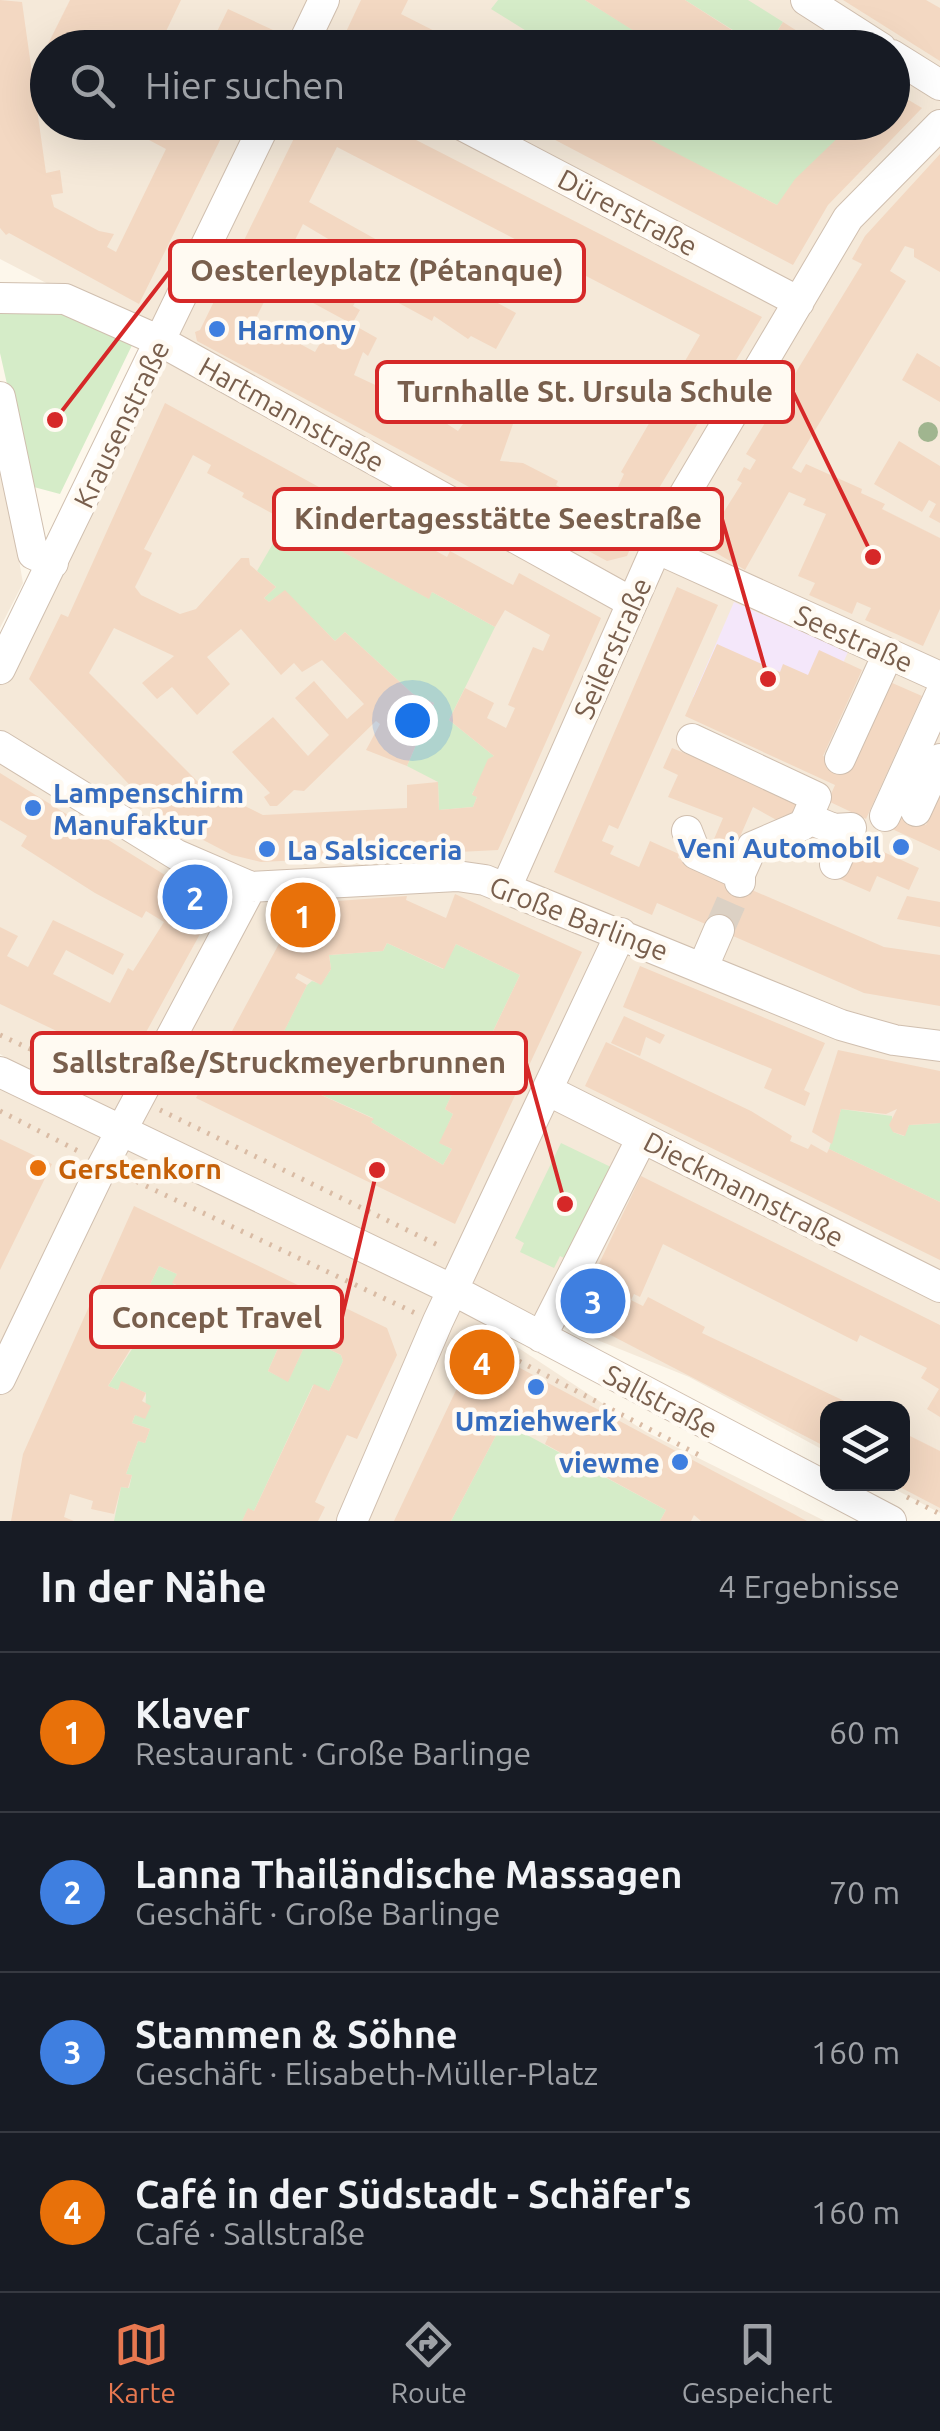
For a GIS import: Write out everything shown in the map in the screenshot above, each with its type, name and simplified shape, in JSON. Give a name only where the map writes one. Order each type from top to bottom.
[{"type":"street","points":[[312,30],[324,0]]},
{"type":"street","points":[[806,0],[853,30]]},
{"type":"street","points":[[910,66],[940,85]]},
{"type":"street","name":"Seilerstraße","points":[[506,888],[667,524],[848,218],[940,125]]},
{"type":"street","name":"Krausenstraße","points":[[0,669],[257,140]]},
{"type":"street","name":"Dürerstraße","points":[[490,140],[799,302]]},
{"type":"street","name":"Hartmannstraße","points":[[0,298],[64,299],[162,342],[631,602]]},
{"type":"street","points":[[0,396],[33,554],[53,563]]},
{"type":"street","name":"Seestraße","points":[[658,549],[940,677]]},
{"type":"street","points":[[840,759],[888,654]]},
{"type":"street","points":[[834,864],[869,827],[940,695]]},
{"type":"street","points":[[687,831],[696,854],[740,878],[752,847],[803,825],[816,797],[692,739]]},
{"type":"street","name":"Große Barlinge","points":[[0,746],[178,855],[251,887],[457,876],[506,888],[841,1025],[894,1040],[940,1046]]},
{"type":"street","points":[[916,812],[940,759]]},
{"type":"street","points":[[807,818],[834,829],[869,827]]},
{"type":"street","points":[[0,1379],[25,1320],[251,887]]},
{"type":"street","points":[[703,967],[719,930]]},
{"type":"street","points":[[352,1521],[453,1290],[621,933]]},
{"type":"street","name":"Sallstraße","points":[[0,1072],[453,1290],[890,1521]]},
{"type":"street","name":"Dieckmannstraße","points":[[549,1091],[940,1287]]},
{"type":"street","points":[[541,1337],[642,1138]]},
{"type":"shaded area","points":[[0,0],[940,0],[940,1513],[898,1491],[910,1491],[910,1401],[820,1401],[820,1448],[689,1377],[364,1246],[646,1432],[825,1521],[0,1521],[0,1087],[117,1129],[0,1054],[0,669],[162,343],[0,259]]},
{"type":"shaded area","points":[[0,451],[23,583],[0,628]]},
{"type":"shaded area","points":[[734,602],[848,652],[805,747],[693,697]]},
{"type":"green space","points":[[498,0],[585,0],[634,30],[525,30],[491,9]]},
{"type":"green space","points":[[685,0],[748,0],[783,22],[778,30],[733,30]]},
{"type":"green space","points":[[649,140],[842,140],[777,205]]},
{"type":"green space","points":[[0,306],[64,308],[135,339],[60,494],[30,486],[0,353]]},
{"type":"green space","points":[[286,521],[428,598],[432,592],[495,627],[449,720],[494,756],[472,794],[477,797],[473,807],[439,810],[438,782],[407,766],[434,703],[413,694],[345,632],[335,641],[285,591],[269,602],[264,598],[276,587],[257,571]]},
{"type":"green space","points":[[387,943],[443,969],[456,944],[520,975],[485,1048],[474,1047],[445,1109],[453,1114],[440,1143],[452,1149],[443,1165],[371,1122],[373,1118],[275,1074],[272,1079],[255,1071],[264,1056],[270,1059],[307,985],[312,981],[321,984],[331,969],[329,955],[383,951]]},
{"type":"green space","points":[[841,1109],[892,1116],[893,1132],[904,1136],[909,1125],[940,1123],[940,1202],[829,1149]]},
{"type":"green space","points":[[561,1143],[615,1169],[570,1261],[560,1256],[554,1268],[520,1252],[524,1243],[515,1238]]},
{"type":"green space","points":[[159,1266],[177,1274],[173,1284],[229,1310],[219,1336],[236,1343],[242,1318],[287,1340],[279,1346],[268,1371],[288,1381],[308,1339],[341,1355],[343,1361],[329,1391],[313,1385],[254,1511],[248,1509],[242,1521],[114,1521],[121,1487],[129,1488],[132,1475],[126,1474],[138,1441],[145,1443],[150,1429],[132,1423],[135,1415],[145,1418],[146,1393],[122,1382],[118,1390],[108,1386],[134,1346],[143,1320],[135,1316]]},
{"type":"green space","points":[[503,1422],[666,1510],[660,1521],[451,1521]]},
{"type":"building","points":[[0,0],[22,2],[30,59],[30,140],[41,140],[46,173],[60,170],[63,193],[51,195],[54,207],[99,231],[114,234],[107,247],[116,252],[166,149],[149,140],[220,140],[139,304],[9,233],[6,235],[0,228]]},
{"type":"building","points":[[70,0],[181,0],[167,30],[55,30]]},
{"type":"building","points":[[361,0],[408,0],[401,14],[433,30],[347,30]]},
{"type":"building","points":[[585,0],[685,0],[732,30],[632,30]]},
{"type":"building","points":[[843,0],[926,0],[940,8],[940,61],[910,42],[910,30],[891,30]]},
{"type":"building","points":[[228,9],[273,30],[218,30]]},
{"type":"building","points":[[783,22],[796,30],[778,30]]},
{"type":"building","points":[[910,101],[922,108],[910,120]]},
{"type":"building","points":[[293,140],[416,140],[762,317],[647,508],[627,556],[607,561],[197,341],[195,332],[200,330]],"holes":[[[337,147],[700,335],[621,472],[624,474],[605,515],[565,496],[568,491],[556,485],[558,481],[523,463],[500,461],[513,424],[478,403],[458,431],[427,411],[431,402],[423,398],[418,405],[354,375],[363,352],[368,356],[377,338],[352,324],[360,310],[353,306],[361,292],[347,285],[357,266],[370,273],[377,260],[384,264],[371,288],[432,321],[434,316],[468,339],[471,336],[496,349],[516,313],[431,266],[422,284],[405,275],[413,260],[309,202]],[[303,224],[335,243],[337,239],[349,245],[325,289],[311,281],[302,297],[352,324],[346,333],[331,325],[315,352],[267,326],[262,334],[251,328]]]},
{"type":"building","points":[[555,140],[651,140],[777,205],[795,179],[836,140],[891,140],[828,205],[793,265]]},
{"type":"building","points":[[940,154],[940,272],[914,257],[914,249],[905,246],[890,271],[906,281],[792,468],[801,473],[806,464],[862,489],[861,493],[885,504],[882,509],[940,538],[940,609],[923,646],[865,620],[871,608],[857,602],[852,614],[809,595],[815,583],[798,576],[826,514],[803,505],[806,499],[789,492],[745,570],[703,545],[742,483],[737,480],[744,467],[750,470],[756,460],[746,454],[862,264],[852,259],[865,236]]},
{"type":"building","points":[[917,353],[940,367],[940,402],[902,380]]},
{"type":"building","points":[[165,403],[447,557],[450,551],[513,585],[519,573],[601,618],[498,850],[261,862],[232,855],[161,818],[29,679],[61,614],[68,617]],"holes":[[[193,455],[211,465],[207,473],[244,493],[242,497],[429,599],[432,592],[495,627],[505,610],[550,635],[543,651],[533,647],[508,705],[515,708],[506,728],[487,718],[494,703],[465,688],[449,720],[494,756],[488,759],[472,795],[477,797],[473,807],[439,810],[438,782],[407,785],[407,808],[263,815],[200,784],[89,673],[114,628],[174,656],[142,683],[157,699],[172,687],[197,715],[230,684],[207,657],[241,629],[281,675],[294,663],[302,672],[322,660],[364,704],[347,719],[314,681],[295,698],[329,735],[308,756],[273,717],[232,752],[270,793],[264,797],[270,806],[277,806],[294,790],[304,791],[376,721],[380,724],[366,750],[407,766],[434,703],[413,694],[345,632],[335,641],[285,590],[269,602],[264,598],[276,587],[250,565],[249,558],[241,558],[196,609],[180,614],[141,595],[135,587],[152,553],[144,549]]]},
{"type":"building","points":[[899,441],[940,466],[940,523],[929,517],[936,504],[929,500],[922,512],[874,484]]},
{"type":"building","points":[[677,587],[718,605],[618,829],[609,825],[602,841],[614,846],[610,854],[639,867],[650,841],[679,854],[678,858],[884,947],[940,955],[940,1006],[864,993],[657,903],[652,915],[554,872]]},
{"type":"building","points":[[717,644],[780,672],[783,664],[808,675],[819,650],[862,670],[823,756],[843,765],[883,679],[922,696],[866,819],[828,801],[835,785],[685,716]]},
{"type":"building","points":[[672,748],[802,801],[791,828],[753,807],[729,862],[708,853],[723,818],[668,797],[678,775],[663,768]]},
{"type":"building","points":[[0,773],[165,875],[205,891],[211,914],[128,1065],[0,1004],[0,927],[18,936],[7,956],[28,967],[53,920],[124,954],[113,975],[66,950],[53,974],[110,1003],[128,968],[133,971],[164,922],[146,911],[142,918],[21,846],[27,836],[0,820]]},
{"type":"building","points":[[940,794],[940,851],[892,829],[900,813],[926,825]]},
{"type":"building","points":[[857,840],[919,868],[909,890],[877,876],[870,892],[840,879]]},
{"type":"building","points":[[455,894],[582,952],[455,1224],[196,1098],[281,940],[277,938],[295,904],[407,896],[406,900],[446,918]],"holes":[[[387,943],[444,969],[456,944],[520,975],[485,1048],[474,1046],[445,1109],[453,1114],[439,1143],[452,1149],[443,1165],[371,1122],[374,1119],[275,1074],[272,1079],[255,1071],[264,1056],[270,1060],[307,985],[295,978],[298,973],[321,985],[331,969],[329,955],[383,951]]]},
{"type":"building","points":[[907,896],[940,902],[940,927],[897,919]]},
{"type":"building","points":[[640,966],[825,1043],[804,1090],[810,1093],[805,1106],[764,1088],[772,1069],[623,1007]]},
{"type":"building","points":[[624,1016],[665,1035],[660,1044],[646,1037],[640,1056],[611,1043]]},
{"type":"building","points":[[606,1042],[751,1111],[792,1136],[790,1141],[808,1149],[811,1144],[827,1153],[829,1149],[940,1202],[940,1260],[585,1086]]},
{"type":"building","points":[[838,1050],[940,1071],[940,1123],[909,1125],[905,1136],[893,1132],[889,1125],[897,1109],[886,1114],[841,1109],[832,1144],[812,1132]]},
{"type":"building","points":[[0,1139],[52,1164],[0,1270]]},
{"type":"building","points":[[641,1176],[940,1325],[940,1417],[927,1409],[939,1389],[921,1378],[927,1368],[860,1335],[857,1342],[663,1244],[640,1297],[634,1294],[631,1300],[643,1306],[648,1297],[705,1327],[702,1333],[844,1401],[820,1401],[820,1444],[574,1316]]},
{"type":"building","points":[[134,1206],[387,1328],[397,1355],[357,1439],[347,1435],[330,1470],[315,1502],[325,1507],[318,1521],[242,1521],[248,1508],[254,1511],[314,1384],[329,1391],[343,1361],[341,1355],[308,1339],[288,1382],[268,1371],[279,1346],[287,1340],[242,1318],[236,1343],[218,1335],[229,1310],[172,1283],[177,1274],[159,1266],[135,1316],[144,1320],[139,1335],[108,1386],[118,1390],[121,1381],[146,1393],[142,1401],[151,1406],[145,1419],[135,1415],[132,1423],[150,1429],[145,1443],[138,1441],[126,1474],[132,1475],[128,1488],[121,1487],[114,1514],[91,1509],[93,1501],[70,1494],[64,1517],[74,1521],[11,1521],[23,1454]]},
{"type":"building","points":[[477,1346],[807,1521],[701,1521],[694,1515],[691,1521],[660,1521],[666,1510],[545,1444],[548,1437],[525,1425],[521,1432],[503,1422],[451,1521],[394,1521]]},
{"type":"building","points":[[910,1436],[940,1451],[940,1508],[907,1491]]},
{"type":"tunnel","points":[[719,930],[740,882]]},
{"type":"place","name":"Harmony","points":[[217,329]]},
{"type":"place","name":"Oesterleyplatz (Pétanque)","points":[[55,420]]},
{"type":"place","name":"Turnhalle St. Ursula Schule","points":[[873,557]]},
{"type":"place","name":"Kindertagesstätte Seestraße","points":[[768,679]]},
{"type":"place","name":"Lampenschirm Manufaktur","points":[[33,808]]},
{"type":"place","name":"Veni Automobil","points":[[901,847]]},
{"type":"place","name":"La Salsicceria","points":[[267,849]]},
{"type":"place","name":"Lanna Thailändische Massagen","points":[[195,897]]},
{"type":"place","name":"Klaver","points":[[303,915]]},
{"type":"place","name":"Gerstenkorn","points":[[38,1168]]},
{"type":"place","name":"Concept Travel","points":[[377,1170]]},
{"type":"place","name":"Sallstraße/Struckmeyerbrunnen","points":[[565,1204]]},
{"type":"place","name":"Stammen & Söhne","points":[[593,1301]]},
{"type":"place","name":"Café in der Südstadt - Schäfer's","points":[[482,1362]]},
{"type":"place","name":"Umziehwerk","points":[[536,1387]]},
{"type":"place","name":"viewme","points":[[680,1462]]}]
